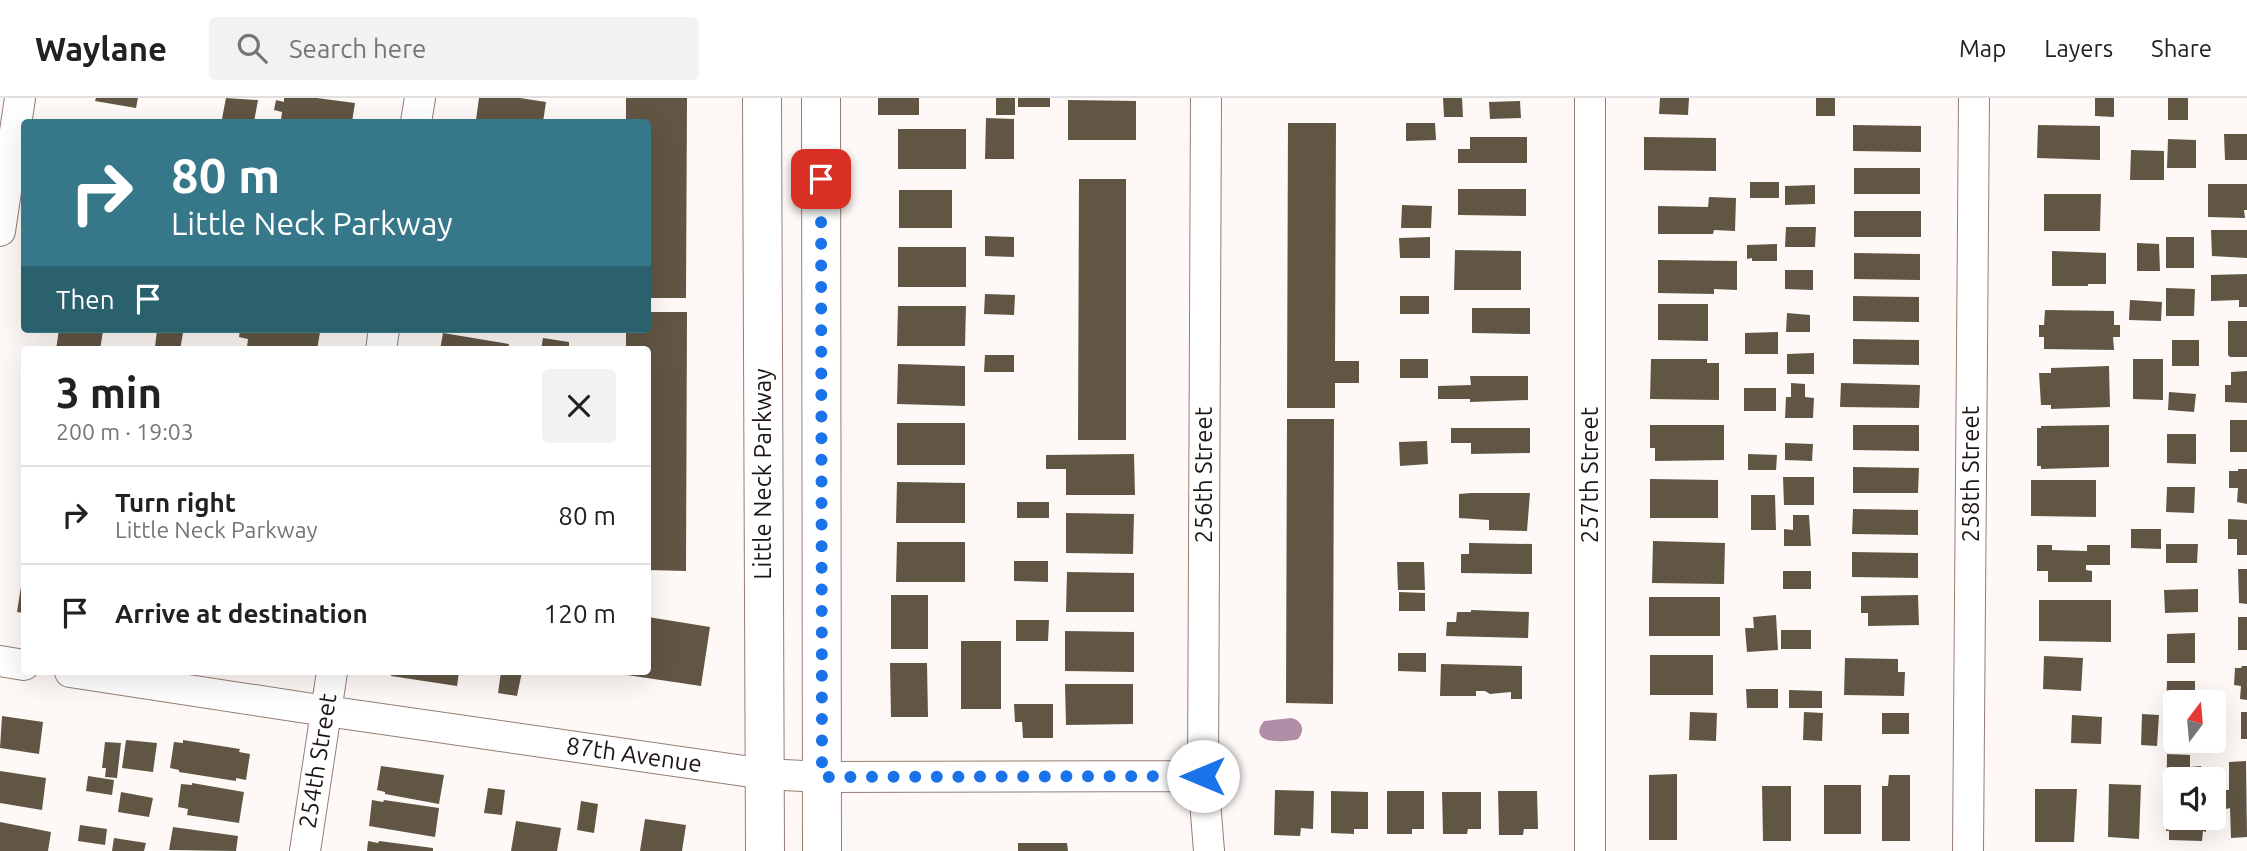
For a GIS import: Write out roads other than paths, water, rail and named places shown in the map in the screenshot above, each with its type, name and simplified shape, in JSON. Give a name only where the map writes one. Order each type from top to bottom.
[{"type":"main road","name":"Little Neck Parkway","points":[[762,98],[765,851]]},
{"type":"main road","points":[[821,98],[822,851]]},
{"type":"street","points":[[0,231],[4,173],[20,98]]},
{"type":"street","points":[[416,119],[419,98]]},
{"type":"street","name":"256th Street","points":[[1206,98],[1203,776],[1209,851]]},
{"type":"street","name":"257th Street","points":[[1590,98],[1590,851]]},
{"type":"street","name":"258th Street","points":[[1968,851],[1973,98]]},
{"type":"street","points":[[0,661],[21,664]]},
{"type":"street","name":"87th Avenue","points":[[89,675],[326,712],[765,774],[822,777],[1203,776]]},
{"type":"street","name":"254th Street","points":[[305,851],[332,675]]}]
